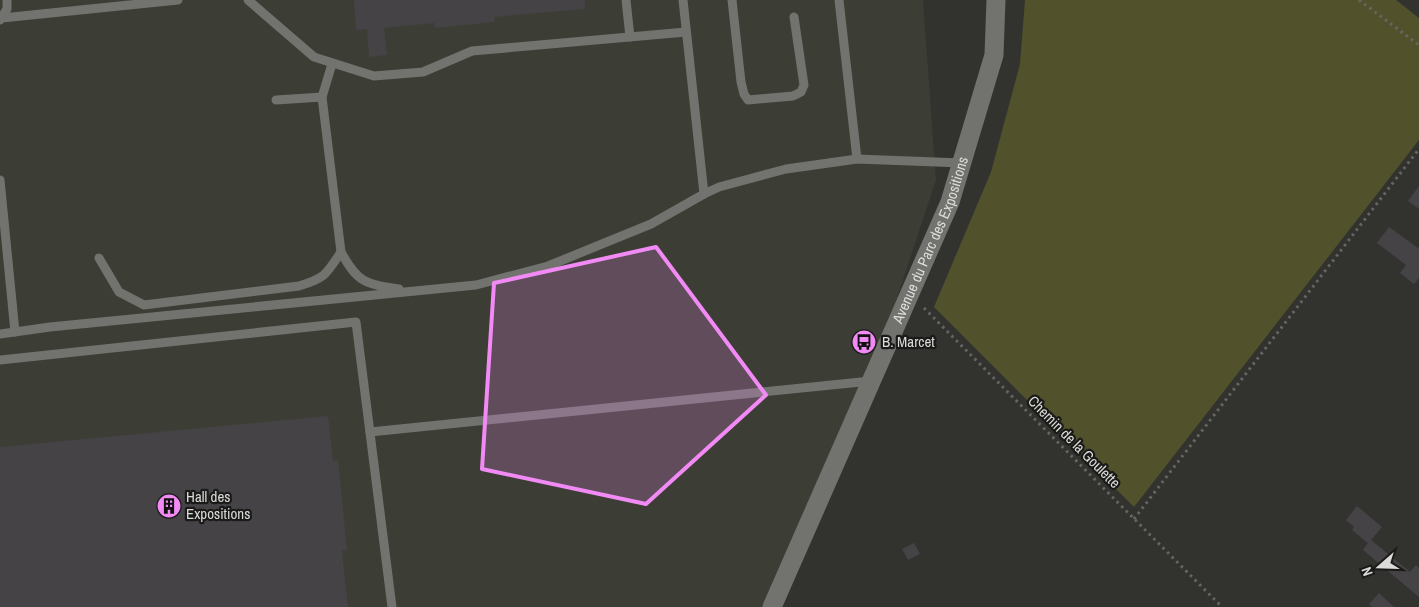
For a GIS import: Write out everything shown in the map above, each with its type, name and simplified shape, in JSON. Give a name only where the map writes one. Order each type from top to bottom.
[{"type":"street","name":"Avenue du Parc des Expositions","points":[[772,607],[950,202],[994,55],[996,0]]},
{"type":"lane","points":[[1,19],[7,9],[7,0]]},
{"type":"lane","points":[[1,19],[178,0]]},
{"type":"lane","points":[[248,0],[314,57],[374,76],[423,72],[472,51],[686,32]]},
{"type":"lane","points":[[626,0],[630,37]]},
{"type":"lane","points":[[683,0],[704,194]]},
{"type":"lane","points":[[732,0],[741,82],[744,94],[748,100],[794,96],[801,92],[804,85],[794,17]]},
{"type":"lane","points":[[839,0],[857,159]]},
{"type":"lane","points":[[332,64],[322,98],[341,252],[351,270],[369,284],[413,291]]},
{"type":"lane","points":[[276,100],[322,98]]},
{"type":"lane","points":[[0,334],[476,285],[548,266],[651,224],[704,194],[786,170],[857,159],[962,163]]},
{"type":"lane","points":[[0,180],[15,332]]},
{"type":"lane","points":[[99,258],[119,292],[144,304],[299,286],[319,280],[330,270],[341,252]]},
{"type":"lane","points":[[0,360],[356,322],[392,607]]},
{"type":"lane","points":[[370,432],[871,381]]},
{"type":"path","points":[[1359,0],[1419,45]]},
{"type":"path","points":[[1134,519],[1419,149]]},
{"type":"path","name":"Chemin de la Goulette","points":[[910,293],[1222,607]]},
{"type":"highlighted area","points":[[656,247],[766,395],[646,504],[482,469],[494,283]]},
{"type":"shaded area","points":[[0,0],[923,0],[936,180],[896,301],[768,607],[0,607]]},
{"type":"green space","points":[[1025,0],[1396,0],[1419,18],[1419,140],[1134,507],[934,307],[991,172],[1020,64]]},
{"type":"building","points":[[354,0],[585,0],[585,9],[494,17],[495,22],[435,28],[434,23],[384,28],[387,55],[369,57],[367,29],[356,30]]},
{"type":"building","points":[[1419,186],[1419,209],[1408,201]]},
{"type":"building","points":[[1389,227],[1419,247],[1419,278],[1414,284],[1400,273],[1406,265],[1377,243]]},
{"type":"building","name":"Hall des Expositions","points":[[328,416],[333,461],[338,460],[347,550],[342,551],[348,607],[0,607],[0,447]]},
{"type":"building","points":[[1357,506],[1382,527],[1371,540],[1410,572],[1416,565],[1419,568],[1419,597],[1363,550],[1368,543],[1352,530],[1354,527],[1346,520]]},
{"type":"building","points":[[914,543],[920,554],[908,560],[902,549]]},
{"type":"building","points":[[1379,593],[1394,607],[1372,607],[1369,604]]},
{"type":"place","name":"B. Marcet","points":[[864,342]]},
{"type":"place","name":"Hall des Expositions","points":[[169,506]]}]
